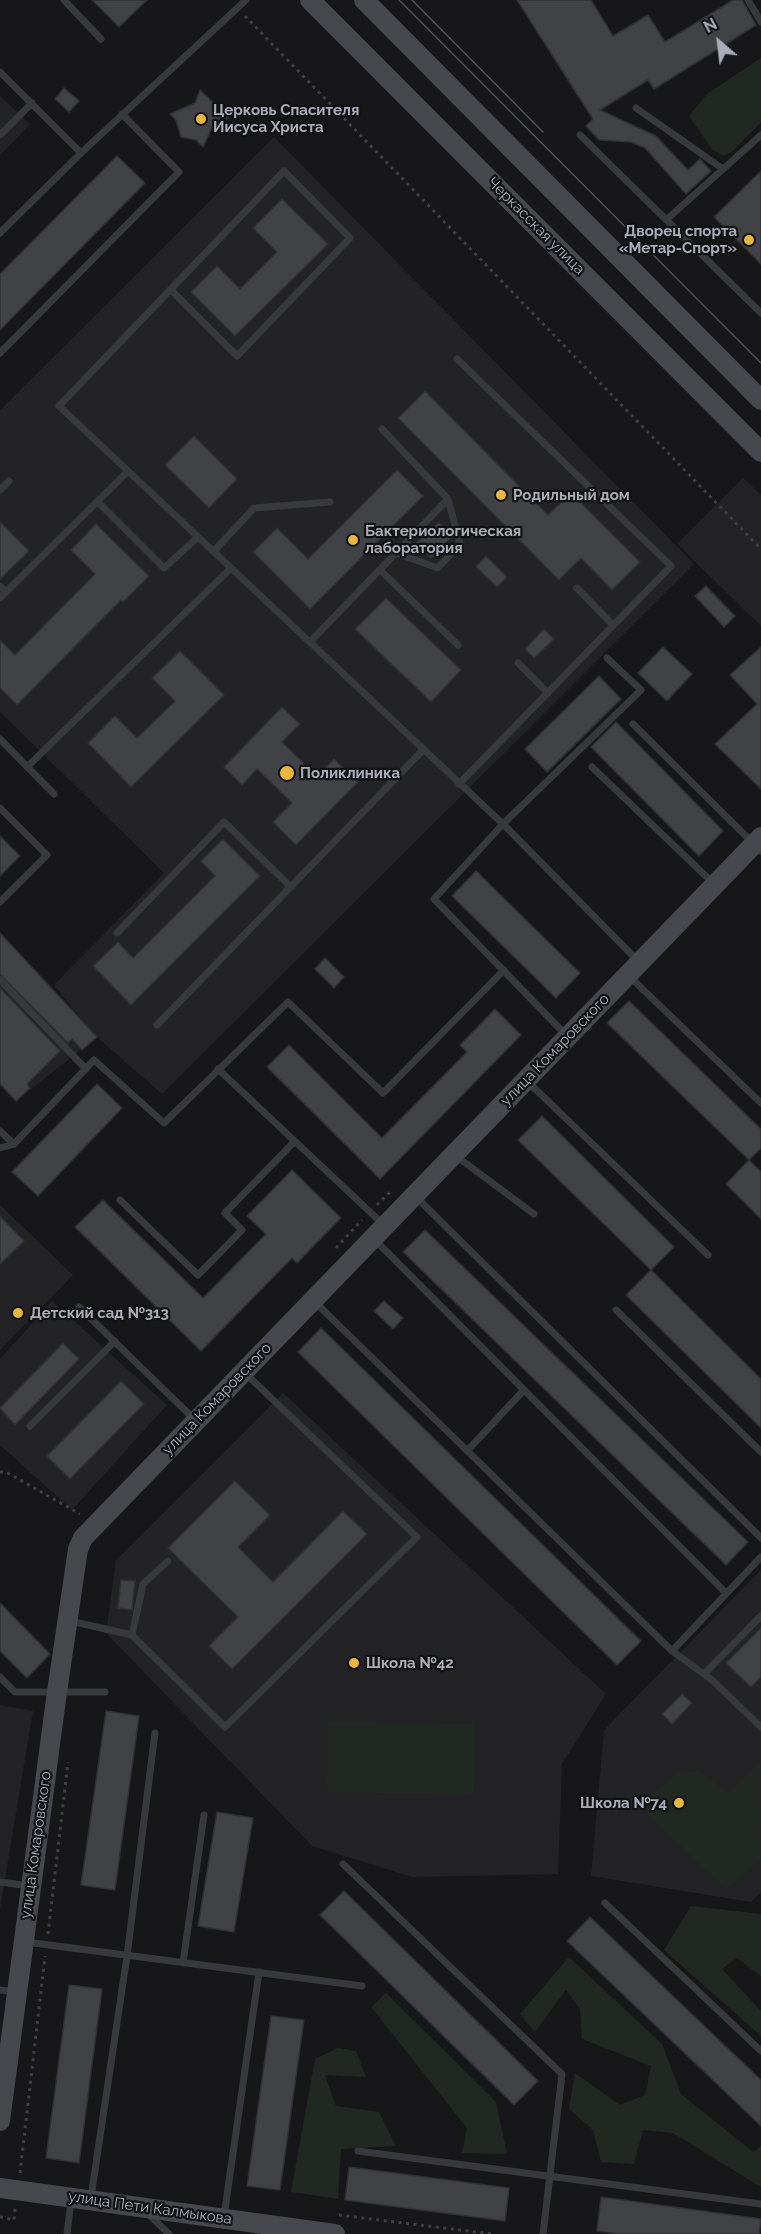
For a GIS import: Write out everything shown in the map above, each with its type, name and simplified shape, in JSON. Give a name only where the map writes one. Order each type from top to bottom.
[{"type":"street","name":"Черкасская улица","points":[[310,0],[761,452]]},
{"type":"street","points":[[364,0],[761,400]]},
{"type":"street","name":"улица Комаровского","points":[[0,2121],[8,1991],[24,1942],[78,1549],[84,1538],[715,885],[759,844]]},
{"type":"street","name":"улица Пети Калмыкова","points":[[9,2189],[224,2218],[289,2231],[335,2234]]},
{"type":"lane","points":[[64,0],[101,39]]},
{"type":"lane","points":[[0,233],[122,114],[246,0]]},
{"type":"lane","points":[[748,0],[761,22]]},
{"type":"lane","points":[[0,72],[81,153]]},
{"type":"lane","points":[[0,135],[32,103]]},
{"type":"lane","points":[[636,108],[723,169]]},
{"type":"lane","points":[[0,353],[179,172],[122,114]]},
{"type":"lane","points":[[580,135],[761,313]]},
{"type":"lane","points":[[666,220],[761,135]]},
{"type":"lane","points":[[171,290],[237,356],[350,238],[284,171],[59,406],[503,824],[634,969],[761,1103]]},
{"type":"lane","points":[[457,360],[671,566],[459,784]]},
{"type":"lane","points":[[382,429],[448,499],[460,544],[438,568],[396,553]]},
{"type":"lane","points":[[0,598],[128,471]]},
{"type":"lane","points":[[0,490],[9,481]]},
{"type":"lane","points":[[310,642],[448,499]]},
{"type":"lane","points":[[98,502],[164,568],[198,537]]},
{"type":"lane","points":[[213,551],[254,508],[330,502]]},
{"type":"lane","points":[[27,767],[231,568]]},
{"type":"lane","points":[[380,570],[458,645]]},
{"type":"lane","points":[[0,586],[6,592]]},
{"type":"lane","points":[[578,588],[614,625]]},
{"type":"lane","points":[[568,1037],[434,899],[503,824],[641,690],[607,658]]},
{"type":"lane","points":[[518,663],[548,693]]},
{"type":"lane","points":[[633,724],[759,844]]},
{"type":"lane","points":[[0,739],[54,794]]},
{"type":"lane","points":[[157,1025],[423,750]]},
{"type":"lane","points":[[592,767],[715,885]]},
{"type":"lane","points":[[0,808],[47,855],[0,902]]},
{"type":"lane","points":[[117,933],[224,822],[291,886]]},
{"type":"lane","points":[[0,1148],[14,1144],[94,1060],[164,1123],[288,1002],[383,1093],[504,970]]},
{"type":"lane","points":[[0,980],[86,1069]]},
{"type":"lane","points":[[218,1070],[293,1143],[370,1211],[379,1232],[524,1391],[726,1593]]},
{"type":"lane","points":[[527,1081],[708,1255]]},
{"type":"lane","points":[[0,1131],[14,1144]]},
{"type":"lane","points":[[120,1200],[198,1275],[242,1230],[225,1213],[293,1143]]},
{"type":"lane","points":[[454,1155],[534,1214]]},
{"type":"lane","points":[[414,1196],[761,1538]]},
{"type":"lane","points":[[313,1300],[672,1651],[704,1674],[761,1727]]},
{"type":"lane","points":[[79,1307],[196,1421]]},
{"type":"lane","points":[[616,1310],[761,1452]]},
{"type":"lane","points":[[30,1426],[115,1341]]},
{"type":"lane","points":[[68,1621],[132,1635],[225,1726],[417,1537],[244,1372]]},
{"type":"lane","points":[[467,1451],[524,1391]]},
{"type":"lane","points":[[672,1651],[761,1557]]},
{"type":"lane","points":[[132,1635],[143,1584],[168,1561]]},
{"type":"lane","points":[[704,1674],[761,1616]]},
{"type":"lane","points":[[0,1677],[15,1692],[105,1692]]},
{"type":"lane","points":[[67,2234],[81,2199],[127,1956],[155,1733]]},
{"type":"lane","points":[[183,1963],[204,1815]]},
{"type":"lane","points":[[343,1864],[562,2074],[552,2176],[543,2234]]},
{"type":"lane","points":[[0,1882],[31,1886]]},
{"type":"lane","points":[[606,1903],[761,2051]]},
{"type":"lane","points":[[24,1942],[362,1986]]},
{"type":"lane","points":[[224,2218],[259,1972]]},
{"type":"lane","points":[[357,2151],[761,2204]]},
{"type":"lane","points":[[139,2207],[169,2234]]},
{"type":"path","points":[[238,9],[761,549]]},
{"type":"path","points":[[330,1254],[396,1186]]},
{"type":"path","points":[[0,1472],[6,1472],[78,1516],[86,1507]]},
{"type":"path","points":[[0,2217],[14,2220],[9,2189],[46,1945],[68,1761]]},
{"type":"shaded area","points":[[761,58],[761,122],[731,153],[723,156],[712,149],[689,116],[707,94]]},
{"type":"shaded area","points":[[0,96],[30,124],[0,155]]},
{"type":"shaded area","points":[[274,137],[694,564],[162,1094],[97,1037],[16,1101],[0,1084],[0,933],[86,1025],[54,985],[164,873],[0,712],[0,410]]},
{"type":"shaded area","points":[[743,478],[761,495],[761,626],[677,544]]},
{"type":"shaded area","name":"Детский сад №313","points":[[0,1205],[73,1275],[0,1350]]},
{"type":"shaded area","points":[[52,1301],[167,1405],[72,1510],[0,1445],[0,1359]]},
{"type":"shaded area","name":"Школа №42","points":[[283,1393],[606,1694],[562,1764],[558,1874],[412,1877],[312,1846],[106,1633],[116,1560]]},
{"type":"shaded area","name":"Школа №74","points":[[761,1570],[761,1892],[751,1902],[591,1876],[604,1730]]},
{"type":"shaded area","points":[[0,1705],[33,1711],[0,1909]]},
{"type":"shaded area","points":[[328,1721],[474,1724],[473,1795],[327,1792]]},
{"type":"shaded area","points":[[760,1763],[761,1858],[727,1889],[648,1815],[647,1798],[678,1773],[698,1771],[729,1793]]},
{"type":"shaded area","points":[[691,1906],[761,1914],[761,1976],[737,1958],[722,1969],[761,2011],[761,2036],[664,1950]]},
{"type":"shaded area","points":[[569,1957],[662,2044],[681,2094],[753,2152],[761,2146],[761,2187],[673,2133],[643,2130],[634,2164],[601,2162],[593,2130],[569,2109],[575,2073],[620,2105],[645,2095],[651,2066],[582,2039],[580,2009],[566,1990],[535,2032],[520,2014]]},
{"type":"shaded area","points":[[386,1993],[496,2102],[507,2154],[462,2153],[467,2128],[371,2007]]},
{"type":"shaded area","points":[[338,2048],[356,2051],[366,2077],[325,2075],[336,2106],[379,2112],[396,2146],[341,2149],[338,2199],[291,2192],[315,2059]]},
{"type":"building","points":[[92,0],[147,0],[119,27]]},
{"type":"building","points":[[517,0],[591,0],[613,36],[648,15],[665,42],[733,0],[742,0],[756,25],[654,89],[648,80],[600,110],[656,136],[688,170],[700,159],[711,171],[686,194],[645,148],[631,142],[599,140],[586,126],[593,119]]},
{"type":"building","points":[[64,88],[79,101],[69,112],[55,99]]},
{"type":"building","name":"Церковь Спасителя Иисуса Христа","points":[[200,90],[229,118],[215,121],[203,147],[196,140],[181,137],[176,120],[170,114],[195,103]]},
{"type":"building","points":[[117,156],[145,183],[0,330],[0,274]]},
{"type":"building","name":"Дворец спорта «Метар-Спорт»","points":[[761,171],[761,264],[714,217]]},
{"type":"building","points":[[282,199],[328,244],[235,336],[191,292],[217,266],[240,289],[277,252],[253,228]]},
{"type":"building","name":"Родильный дом","points":[[425,391],[548,515],[571,493],[640,562],[612,590],[581,558],[559,580],[398,418]]},
{"type":"building","points":[[194,436],[237,479],[209,508],[165,465]]},
{"type":"building","name":"Бактериологическая лаборатория","points":[[397,470],[423,496],[310,609],[253,552],[277,528],[308,559]]},
{"type":"building","points":[[0,522],[29,551],[0,579]]},
{"type":"building","points":[[439,522],[452,537],[431,558],[416,543]]},
{"type":"building","points":[[96,524],[149,576],[123,602],[121,600],[17,705],[0,688],[0,640],[15,655],[95,574],[71,550]]},
{"type":"building","points":[[486,556],[507,577],[497,587],[476,567]]},
{"type":"building","points":[[706,586],[735,616],[724,627],[695,596]]},
{"type":"building","points":[[386,598],[461,670],[431,702],[355,629]]},
{"type":"building","points":[[544,629],[554,639],[534,658],[525,649]]},
{"type":"building","points":[[663,647],[692,674],[667,701],[638,673]]},
{"type":"building","points":[[761,647],[761,789],[715,744],[757,704],[730,675]]},
{"type":"building","points":[[180,651],[224,695],[131,787],[88,743],[115,716],[137,738],[175,701],[152,678]]},
{"type":"building","points":[[599,676],[621,699],[547,772],[525,749]]},
{"type":"building","name":"Поликлиника","points":[[282,707],[300,724],[282,742],[317,776],[334,759],[358,782],[296,845],[273,822],[292,803],[257,769],[242,785],[224,767]]},
{"type":"building","points":[[616,722],[723,831],[699,856],[591,747]]},
{"type":"building","points":[[0,836],[20,856],[0,876]]},
{"type":"building","points":[[223,839],[260,876],[131,1005],[93,966],[118,942],[133,958],[215,876],[201,861]]},
{"type":"building","points":[[476,871],[580,973],[556,998],[452,896]]},
{"type":"building","points":[[0,933],[97,1037],[82,1050],[72,1039],[68,1043],[0,974]]},
{"type":"building","points":[[325,958],[344,977],[334,988],[315,969]]},
{"type":"building","points":[[0,988],[60,1051],[27,1084],[30,1088],[16,1101],[0,1084]]},
{"type":"building","points":[[629,1001],[761,1129],[761,1148],[749,1160],[607,1023]]},
{"type":"building","points":[[495,1009],[521,1035],[380,1179],[267,1067],[289,1045],[382,1138],[467,1052],[460,1045]]},
{"type":"building","points":[[97,1084],[122,1108],[38,1196],[12,1172]]},
{"type":"building","points":[[542,1116],[674,1247],[651,1270],[518,1140]]},
{"type":"building","points":[[749,1160],[761,1172],[761,1219],[726,1184]]},
{"type":"building","points":[[292,1170],[341,1218],[297,1263],[292,1258],[201,1351],[75,1227],[103,1200],[203,1298],[266,1234],[247,1216]]},
{"type":"building","points":[[0,1216],[24,1241],[0,1264]]},
{"type":"building","points":[[425,1230],[748,1542],[726,1565],[403,1252]]},
{"type":"building","points":[[651,1270],[761,1379],[761,1428],[626,1295]]},
{"type":"building","points":[[384,1301],[403,1318],[393,1329],[374,1311]]},
{"type":"building","points":[[321,1328],[641,1641],[617,1665],[298,1352]]},
{"type":"building","points":[[63,1343],[79,1359],[15,1425],[0,1408]]},
{"type":"building","points":[[121,1381],[144,1404],[70,1479],[47,1456]]},
{"type":"building","points":[[235,1481],[270,1515],[238,1547],[273,1582],[343,1511],[367,1534],[232,1669],[209,1646],[238,1617],[168,1548]]},
{"type":"building","points":[[121,1580],[135,1581],[132,1610],[118,1608]]},
{"type":"building","points":[[0,1603],[50,1654],[27,1678],[0,1651]]},
{"type":"building","points":[[761,1628],[761,1677],[751,1687],[726,1663]]},
{"type":"building","points":[[682,1694],[692,1703],[672,1724],[662,1714]]},
{"type":"building","points":[[106,1711],[139,1716],[115,1890],[81,1885]]},
{"type":"building","points":[[217,1812],[253,1818],[234,1932],[198,1926]]},
{"type":"building","points":[[344,1891],[538,2081],[514,2105],[320,1915]]},
{"type":"building","points":[[590,1917],[761,2080],[761,2126],[567,1941]]},
{"type":"building","points":[[69,1985],[102,1989],[79,2163],[46,2158]]},
{"type":"building","points":[[271,2016],[304,2020],[280,2190],[247,2186]]},
{"type":"building","points":[[349,2167],[509,2188],[505,2221],[345,2200]]},
{"type":"building","points":[[601,2197],[761,2219],[759,2234],[619,2234],[597,2231]]},
{"type":"tram line","points":[[399,0],[761,363]]},
{"type":"tram line","points":[[412,0],[543,132]]},
{"type":"place","name":"Церковь Спасителя Иисуса Христа","points":[[201,119]]},
{"type":"place","name":"Дворец спорта «Метар-Спорт»","points":[[749,240]]},
{"type":"place","name":"Родильный дом","points":[[501,495]]},
{"type":"place","name":"Бактериологическая лаборатория","points":[[353,540]]},
{"type":"place","name":"Поликлиника","points":[[287,773]]},
{"type":"place","name":"Детский сад №313","points":[[18,1313]]},
{"type":"place","name":"Школа №42","points":[[354,1663]]},
{"type":"place","name":"Школа №74","points":[[679,1803]]}]
